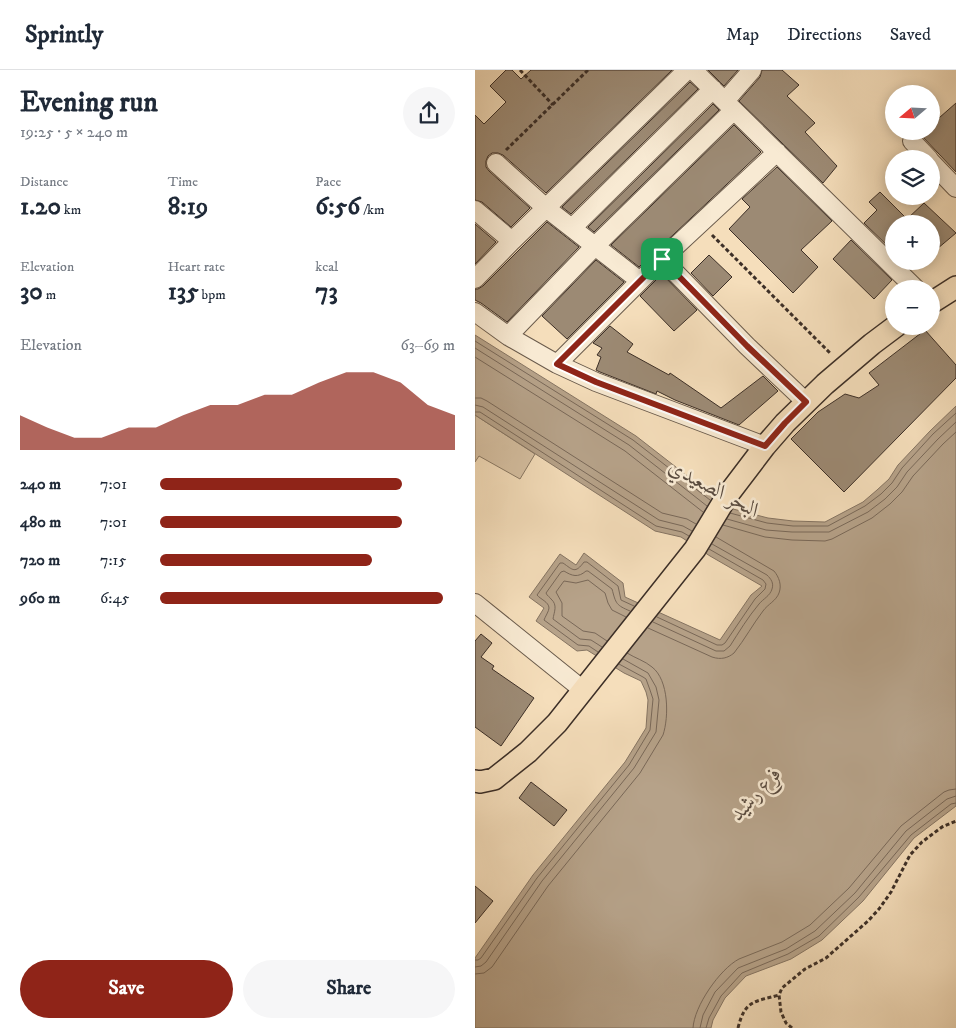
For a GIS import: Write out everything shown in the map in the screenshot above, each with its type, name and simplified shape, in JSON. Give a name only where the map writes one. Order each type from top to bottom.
[{"type":"main road","points":[[940,298],[956,288]]},
{"type":"main road","points":[[475,781],[480,782],[494,779],[528,752],[557,723],[695,549],[727,496],[765,446],[785,423],[844,366],[885,334]]},
{"type":"street","points":[[475,279],[687,70]]},
{"type":"street","points":[[693,70],[907,280]]},
{"type":"street","points":[[508,336],[595,246],[752,70]]},
{"type":"street","points":[[572,228],[724,100]]},
{"type":"street","points":[[912,141],[920,150]]},
{"type":"street","points":[[557,364],[662,259],[777,152]]},
{"type":"street","points":[[497,163],[547,208],[641,281]]},
{"type":"street","points":[[940,171],[956,188]]},
{"type":"street","points":[[475,210],[512,241]]},
{"type":"street","points":[[662,259],[747,346],[806,402]]},
{"type":"street","points":[[475,312],[508,336],[557,364],[596,382],[765,446]]},
{"type":"street","points":[[475,603],[588,684]]},
{"type":"path","points":[[520,70],[553,105]]},
{"type":"path","points":[[497,163],[497,160],[588,70]]},
{"type":"path","points":[[701,224],[844,366]]},
{"type":"path","points":[[792,1028],[786,1023],[781,1012],[779,995],[783,988],[805,969],[826,958],[868,921],[879,910],[891,892],[910,855],[921,842],[943,827],[956,821]]},
{"type":"path","points":[[738,1028],[747,1006],[753,1002],[779,995]]},
{"type":"shaded area","points":[[475,415],[535,454],[520,479],[479,456],[475,462]]},
{"type":"water","name":"فرع رشيد","points":[[475,335],[636,436],[717,499],[733,509],[768,518],[825,522],[863,502],[889,479],[898,465],[956,406],[956,806],[914,838],[863,901],[822,940],[791,959],[746,976],[725,998],[713,1020],[711,1028],[475,1028],[475,958],[533,875],[625,762],[646,728],[648,700],[641,681],[624,673],[587,650],[577,651],[536,621],[544,608],[529,597],[560,554],[576,565],[584,553],[623,583],[625,597],[720,640],[751,595],[762,586],[681,537],[655,531],[475,415]]},
{"type":"building","points":[[506,70],[512,70],[521,79],[531,70],[672,70],[546,193],[503,155],[492,153],[488,156],[486,167],[489,171],[530,208],[511,227],[482,202],[475,200],[475,115],[484,124],[506,102],[490,86]]},
{"type":"building","points":[[708,70],[738,70],[724,86]]},
{"type":"building","points":[[762,70],[782,70],[799,85],[787,96],[815,123],[805,132],[837,166],[823,183],[739,101],[760,77]]},
{"type":"building","points":[[690,82],[698,89],[571,214],[562,207]]},
{"type":"building","points":[[956,103],[956,172],[940,155],[940,150],[935,150],[926,140],[940,140],[940,117]]},
{"type":"building","points":[[713,104],[719,110],[594,232],[588,227]]},
{"type":"building","points":[[734,125],[761,152],[639,267],[611,245]]},
{"type":"building","points":[[777,167],[832,221],[801,250],[818,267],[793,293],[729,229],[750,207],[742,199]]},
{"type":"building","points":[[880,192],[885,197],[885,205],[893,205],[903,215],[885,215],[885,243],[864,223],[877,210],[869,202]]},
{"type":"building","points":[[922,205],[926,205],[937,215],[911,215]]},
{"type":"building","points":[[940,218],[956,233],[940,246]]},
{"type":"building","points":[[547,222],[579,247],[507,322],[475,300],[475,289],[483,286]]},
{"type":"building","points":[[475,224],[496,242],[475,264]]},
{"type":"building","points":[[851,240],[892,280],[885,280],[885,287],[874,299],[833,259]]},
{"type":"building","points":[[709,255],[732,277],[713,296],[691,273]]},
{"type":"building","points":[[596,260],[624,282],[567,339],[542,316]]},
{"type":"building","points":[[662,274],[697,310],[674,331],[640,296]]},
{"type":"building","points":[[610,326],[633,344],[627,352],[669,375],[670,373],[721,408],[763,376],[778,391],[739,425],[657,391],[656,394],[596,370],[601,357],[597,355],[602,348],[593,343]]},
{"type":"building","points":[[918,335],[929,335],[956,365],[956,378],[844,492],[791,439],[818,412],[845,394],[859,398],[879,385],[869,373]]},
{"type":"building","points":[[481,634],[492,643],[481,657],[494,666],[492,669],[534,698],[501,746],[475,727],[475,641]]},
{"type":"building","points":[[531,782],[567,810],[554,826],[519,798]]},
{"type":"building","points":[[475,886],[493,901],[475,923]]},
{"type":"route","points":[[662,259],[747,346],[806,402],[765,446],[596,382],[557,364],[662,259]]},
{"type":"water label","name":"البحر الصعيدي","points":[[714,489]]}]
